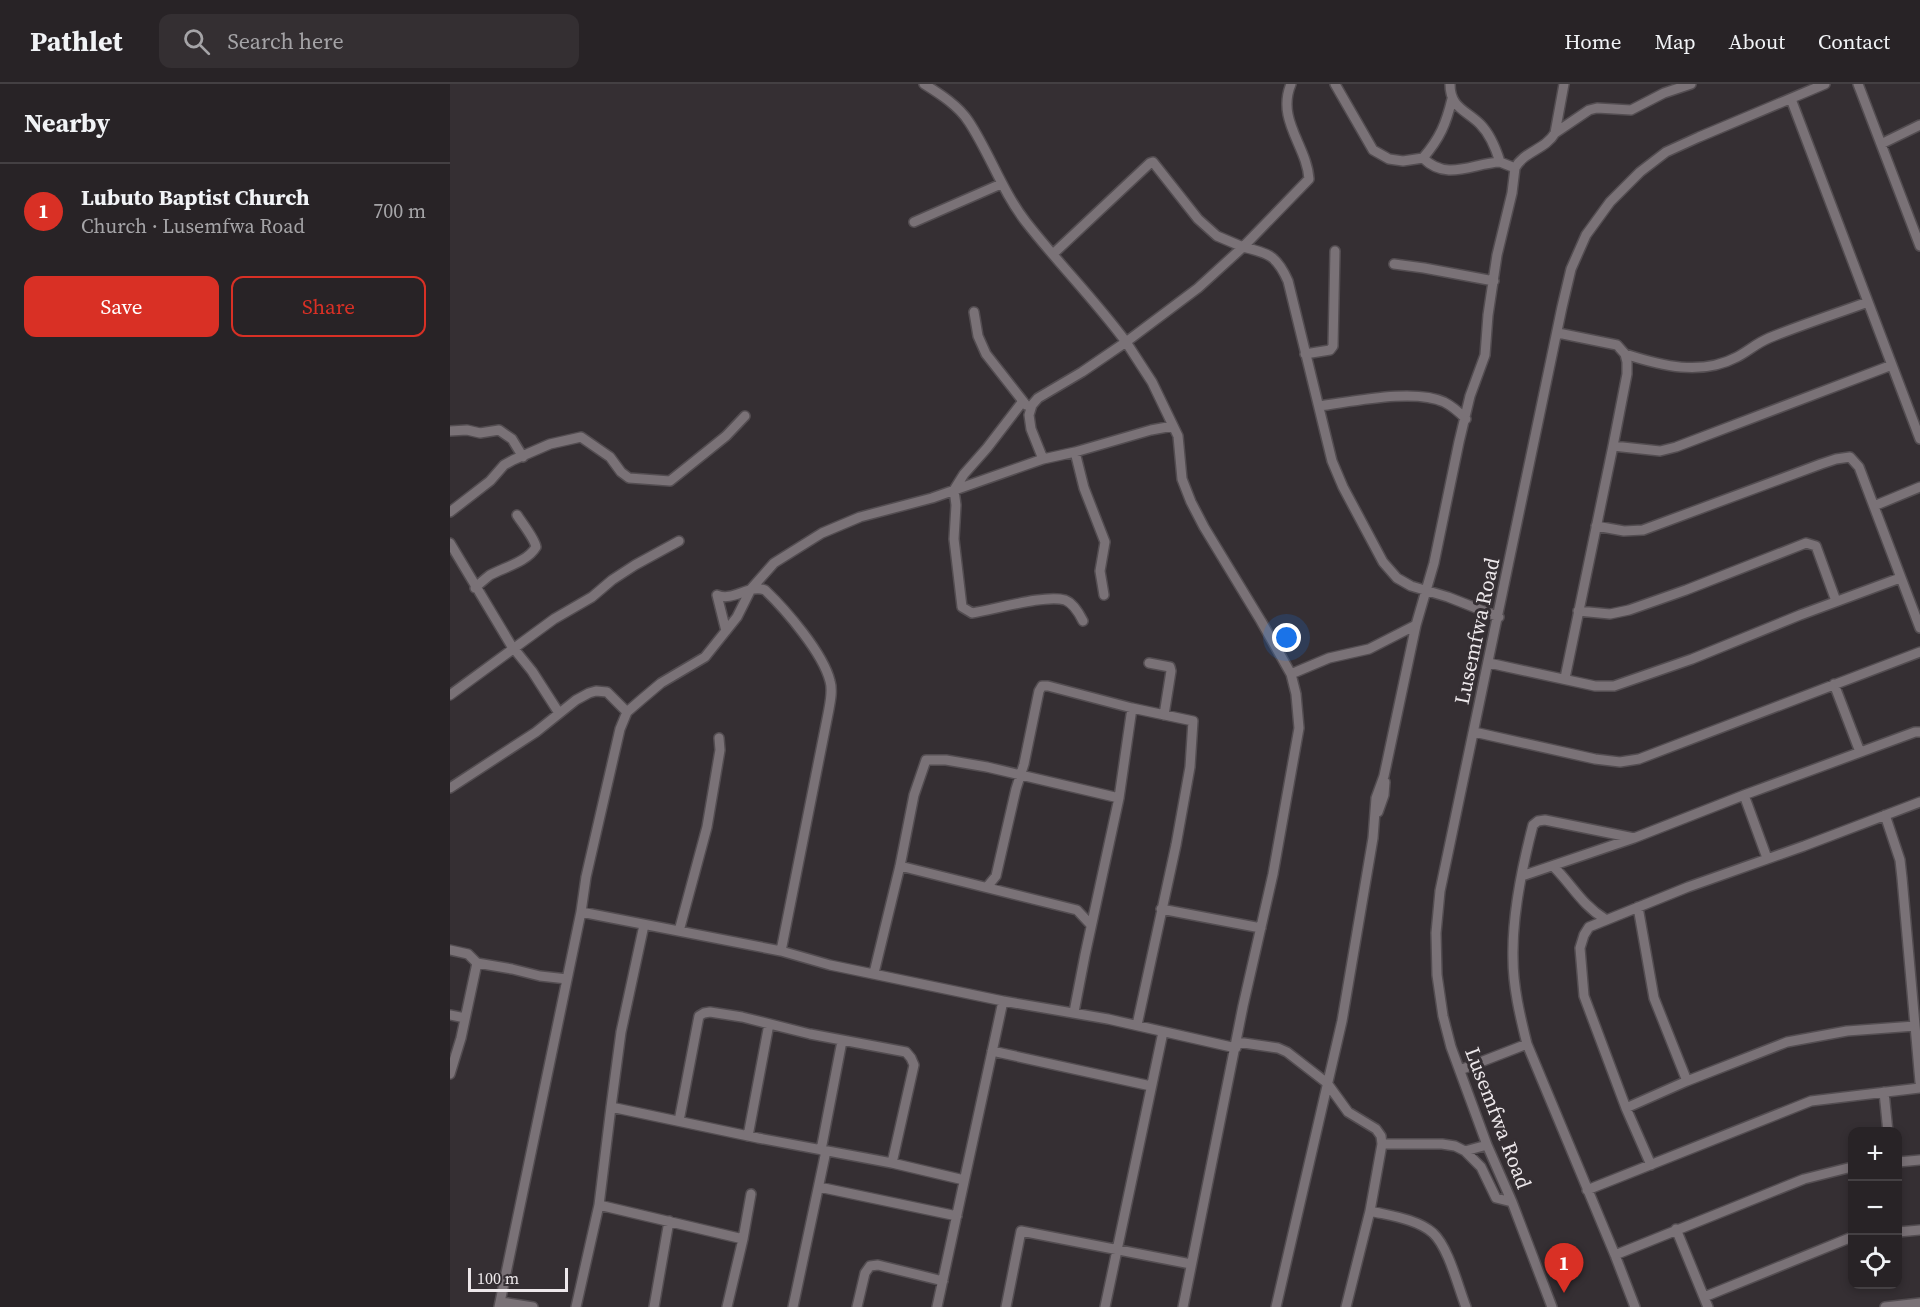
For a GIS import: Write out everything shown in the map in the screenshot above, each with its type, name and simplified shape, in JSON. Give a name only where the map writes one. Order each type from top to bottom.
[{"type":"street","points":[[924,84],[945,98],[968,120],[1001,184],[1025,221],[1074,282],[1103,311],[1152,382],[1178,436],[1182,480],[1191,502],[1291,674],[1296,694],[1299,728],[1296,750],[1183,1307]]},
{"type":"street","points":[[1030,410],[1038,398],[1126,342],[1197,288],[1243,247],[1309,179],[1306,165],[1289,125],[1288,91],[1291,84]]},
{"type":"street","points":[[1335,84],[1373,150],[1389,159],[1403,161],[1423,158],[1447,170],[1463,170],[1486,163],[1500,162],[1515,168]]},
{"type":"street","points":[[1423,158],[1438,140],[1448,119],[1452,99],[1450,84]]},
{"type":"street","points":[[1276,1307],[1342,1021],[1376,820],[1376,798],[1384,776],[1416,625],[1434,562],[1470,396],[1485,355],[1497,255],[1512,194],[1515,168],[1520,159],[1540,149],[1551,140],[1555,133],[1564,84]]},
{"type":"street","points":[[1555,133],[1589,110],[1597,108],[1631,110],[1664,93],[1691,84]]},
{"type":"street","name":"Lusemfwa Road","points":[[1552,1307],[1512,1202],[1487,1145],[1451,1047],[1443,1016],[1437,975],[1436,933],[1440,891],[1571,269],[1586,235],[1610,202],[1640,172],[1666,152],[1825,84]]},
{"type":"street","points":[[1858,84],[1920,246]]},
{"type":"street","points":[[1452,99],[1465,114],[1480,124],[1495,147],[1500,162]]},
{"type":"street","points":[[1791,99],[1920,439]]},
{"type":"street","points":[[1881,144],[1920,125]]},
{"type":"street","points":[[1053,254],[1153,162],[1198,219],[1217,236],[1272,256],[1281,264],[1296,307],[1305,354],[1332,461],[1343,487],[1383,562],[1404,583],[1499,617]]},
{"type":"street","points":[[914,222],[1001,184]]},
{"type":"street","points":[[1305,354],[1330,350],[1333,346],[1335,251]]},
{"type":"street","points":[[1394,264],[1494,281]]},
{"type":"street","points":[[1558,333],[1617,345],[1625,354],[1672,366],[1689,368],[1714,366],[1738,357],[1758,343],[1868,302]]},
{"type":"street","points":[[974,312],[978,336],[986,354],[1030,410],[1031,429],[1043,459]]},
{"type":"street","points":[[1565,678],[1627,374],[1625,354]]},
{"type":"street","points":[[1613,446],[1660,451],[1676,447],[1892,364]]},
{"type":"street","points":[[1319,406],[1401,396],[1426,398],[1446,402],[1466,419]]},
{"type":"street","points":[[1023,401],[964,474],[954,490],[956,505],[953,528],[962,607],[972,613],[1052,599],[1066,600],[1074,606],[1083,621]]},
{"type":"street","points":[[450,512],[490,481],[504,465],[550,444],[581,437],[610,457],[621,472],[629,478],[669,481],[726,436],[745,416]]},
{"type":"street","points":[[533,1307],[500,1304],[581,912],[586,877],[620,729],[627,712],[661,683],[705,657],[737,616],[751,589],[774,563],[822,533],[860,517],[954,490],[1043,459],[1126,436],[1173,426]]},
{"type":"street","points":[[450,431],[467,430],[480,434],[499,430],[512,439],[523,457]]},
{"type":"street","points":[[1075,452],[1084,488],[1105,542],[1100,571],[1104,594]]},
{"type":"street","points":[[1596,526],[1624,531],[1643,530],[1821,464],[1846,457],[1853,459],[1859,467],[1920,628]]},
{"type":"street","points":[[1874,506],[1920,487]]},
{"type":"street","points":[[475,588],[492,574],[534,551],[536,547],[534,539],[517,515]]},
{"type":"street","points":[[450,695],[554,619],[592,597],[612,580],[657,551],[679,541]]},
{"type":"street","points":[[450,543],[475,588],[514,649],[532,670],[559,713]]},
{"type":"street","points":[[1578,610],[1610,614],[1629,610],[1806,543],[1816,546],[1836,601]]},
{"type":"street","points":[[1489,663],[1605,687],[1627,683],[1900,578]]},
{"type":"street","points":[[726,631],[717,595],[730,596],[758,588],[765,590],[806,637],[826,669],[831,682],[828,714],[781,951]]},
{"type":"street","points":[[1291,674],[1329,658],[1369,649],[1416,625]]},
{"type":"street","points":[[1474,732],[1595,759],[1620,762],[1659,752],[1920,652]]},
{"type":"street","points":[[1149,663],[1170,667],[1164,715]]},
{"type":"street","points":[[1834,684],[1860,752]]},
{"type":"street","points":[[987,887],[996,876],[1042,686],[1191,720],[1194,723],[1190,767],[1176,845],[1137,1025]]},
{"type":"street","points":[[450,788],[536,732],[576,700],[596,691],[611,694],[627,712]]},
{"type":"street","points":[[1074,1012],[1119,798],[1132,708]]},
{"type":"street","points":[[1522,876],[1554,867],[1860,752],[1920,732]]},
{"type":"street","points":[[679,931],[706,827],[720,750],[719,738]]},
{"type":"street","points":[[874,973],[900,866],[914,795],[926,760],[946,759],[963,762],[1119,798]]},
{"type":"street","points":[[1744,795],[1767,858]]},
{"type":"street","points":[[1651,1166],[1626,1108],[1584,996],[1580,948],[1584,935],[1590,927],[1605,919],[1920,802]]},
{"type":"street","points":[[1885,815],[1902,878],[1920,1082]]},
{"type":"street","points":[[1634,838],[1545,820],[1533,825],[1516,914],[1513,958],[1518,1008],[1527,1044],[1616,1255],[1635,1307]]},
{"type":"street","points":[[900,866],[1077,910],[1091,925]]},
{"type":"street","points":[[1554,867],[1567,880],[1586,906],[1605,919]]},
{"type":"street","points":[[996,876],[1002,891]]},
{"type":"street","points":[[1638,906],[1654,998],[1687,1081]]},
{"type":"street","points":[[1161,909],[1261,928]]},
{"type":"street","points":[[581,912],[781,951],[830,965],[1074,1012],[1163,1032],[1236,1045],[1278,1048],[1287,1052],[1327,1083],[1348,1112],[1376,1129],[1381,1136],[1382,1144],[1370,1211],[1346,1307]]},
{"type":"street","points":[[576,1307],[598,1205],[621,1032],[644,925]]},
{"type":"street","points":[[450,950],[468,954],[477,963],[567,979]]},
{"type":"street","points":[[450,1074],[477,963]]},
{"type":"street","points":[[936,1307],[1003,1000]]},
{"type":"street","points":[[679,1121],[699,1016],[710,1012],[742,1017],[842,1041],[906,1052],[914,1065],[892,1162]]},
{"type":"street","points":[[450,1015],[465,1018]]},
{"type":"street","points":[[748,1136],[769,1024]]},
{"type":"street","points":[[1626,1108],[1687,1081],[1787,1042],[1847,1031],[1915,1026]]},
{"type":"street","points":[[1105,1307],[1163,1032]]},
{"type":"street","points":[[793,1307],[819,1187],[842,1041]]},
{"type":"street","points":[[1460,1070],[1527,1044]]},
{"type":"street","points":[[992,1051],[1151,1086]]},
{"type":"street","points":[[1587,1190],[1810,1101],[1920,1088]]},
{"type":"street","points":[[1884,1092],[1888,1127]]},
{"type":"street","points":[[611,1107],[748,1136],[892,1162],[963,1180]]},
{"type":"street","points":[[1382,1144],[1455,1146],[1465,1151],[1481,1167],[1496,1198],[1512,1202]]},
{"type":"street","points":[[1465,1151],[1487,1145]]},
{"type":"street","points":[[1902,1162],[1920,1160]]},
{"type":"street","points":[[1616,1255],[1804,1179],[1848,1168]]},
{"type":"street","points":[[819,1187],[957,1216]]},
{"type":"street","points":[[727,1307],[751,1194]]},
{"type":"street","points":[[598,1205],[742,1239]]},
{"type":"street","points":[[1370,1211],[1411,1221],[1438,1238],[1466,1307]]},
{"type":"street","points":[[654,1307],[669,1221]]},
{"type":"street","points":[[1676,1229],[1708,1307]]},
{"type":"street","points":[[1902,1232],[1920,1230]]},
{"type":"street","points":[[1005,1307],[1021,1231],[1191,1264]]},
{"type":"street","points":[[1704,1297],[1848,1239]]},
{"type":"street","points":[[858,1307],[865,1273],[870,1266],[878,1265],[943,1281]]},
{"type":"street","points":[[1885,1307],[1920,1303]]},
{"type":"place","name":"Lubuto Baptist Church","points":[[1564,1293]]}]
